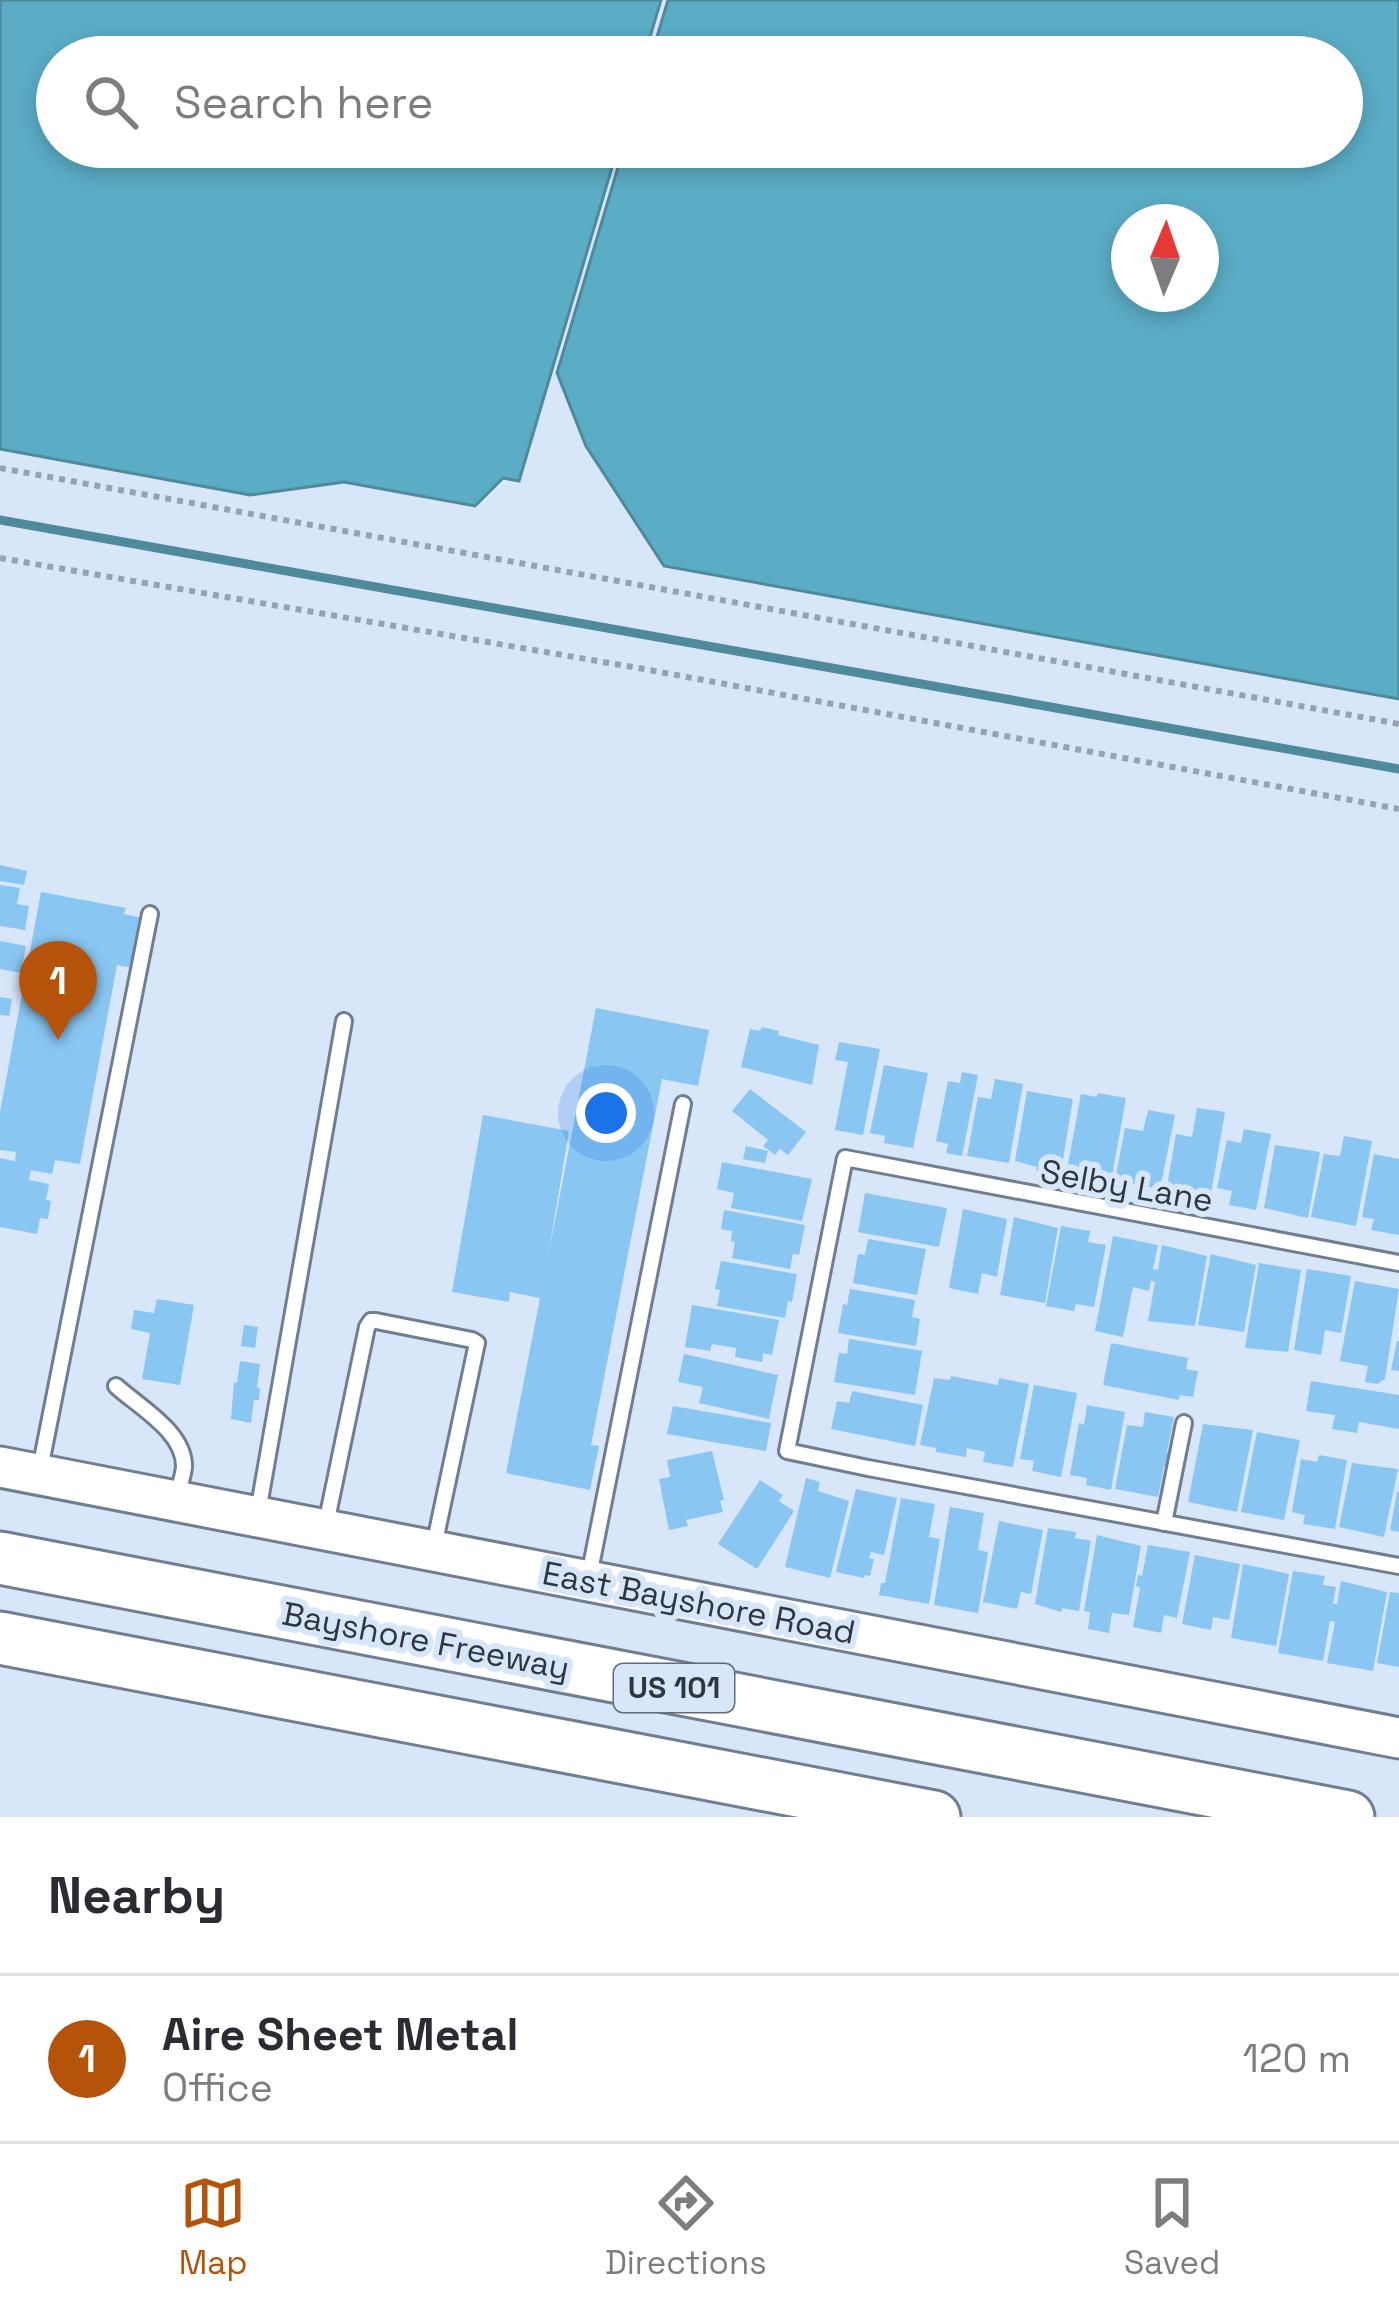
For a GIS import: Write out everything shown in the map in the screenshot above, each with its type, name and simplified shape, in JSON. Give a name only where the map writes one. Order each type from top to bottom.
[{"type":"highway","name":"Bayshore Freeway","points":[[0,1558],[1348,1817]]},
{"type":"highway","name":"US 101","points":[[0,1638],[934,1817]]},
{"type":"street","name":"East Bayshore Road","points":[[0,1467],[1399,1738]]},
{"type":"lane","points":[[39,1474],[150,914]]},
{"type":"lane","points":[[257,1517],[344,1022]]},
{"type":"lane","points":[[588,1581],[683,1104]]},
{"type":"lane","name":"Selby Lane","points":[[1164,1523],[787,1450],[845,1158],[1399,1263]]},
{"type":"lane","points":[[324,1530],[367,1327],[371,1321],[395,1324],[477,1343],[433,1551]]},
{"type":"lane","points":[[116,1386],[161,1424],[179,1447],[184,1465],[176,1502]]},
{"type":"lane","points":[[1184,1423],[1164,1523],[1399,1566]]},
{"type":"path","points":[[0,468],[1399,724]]},
{"type":"path","points":[[0,558],[667,673],[1399,809]]},
{"type":"water","points":[[0,0],[661,0],[650,36],[36,36],[36,168],[612,168],[519,481],[503,478],[475,506],[344,482],[250,495],[0,449]]},
{"type":"water","points":[[668,0],[1399,0],[1399,699],[664,566],[586,446],[557,373],[618,168],[1363,168],[1363,36],[657,36]]},
{"type":"building","points":[[0,865],[27,871],[24,885],[0,881]]},
{"type":"building","points":[[0,885],[20,888],[17,904],[29,906],[25,930],[0,926]]},
{"type":"building","points":[[41,892],[126,908],[124,914],[142,918],[133,968],[117,965],[80,1164],[55,1160],[52,1174],[31,1170],[29,1180],[49,1184],[46,1200],[51,1201],[48,1219],[40,1218],[37,1234],[0,1227],[0,1158],[15,1161],[16,1152],[0,1150],[0,1112]]},
{"type":"building","points":[[0,941],[26,946],[21,973],[0,969]]},
{"type":"building","points":[[0,997],[12,999],[9,1016],[0,1015]]},
{"type":"building","points":[[596,1008],[709,1030],[698,1086],[662,1079],[591,1445],[599,1446],[590,1490],[506,1473],[540,1298],[510,1292],[509,1302],[452,1292],[483,1115],[569,1131],[548,1257]]},
{"type":"building","points":[[762,1027],[819,1045],[812,1085],[741,1067],[750,1029],[760,1031]]},
{"type":"building","points":[[839,1042],[880,1049],[863,1135],[835,1130],[848,1062],[835,1060]]},
{"type":"building","points":[[884,1065],[928,1073],[913,1148],[884,1143],[885,1136],[870,1133]]},
{"type":"building","points":[[962,1072],[978,1075],[962,1156],[946,1153],[948,1144],[936,1141],[948,1081],[960,1083]]},
{"type":"building","points":[[995,1079],[1023,1084],[1009,1163],[967,1156],[978,1097],[991,1099]]},
{"type":"building","points":[[750,1089],[806,1132],[788,1155],[780,1149],[775,1155],[763,1146],[768,1140],[732,1111]]},
{"type":"building","points":[[1027,1091],[1073,1099],[1061,1171],[1036,1171],[1037,1167],[1015,1161]]},
{"type":"building","points":[[1098,1093],[1126,1098],[1111,1182],[1067,1170],[1081,1094],[1097,1097]]},
{"type":"building","points":[[1197,1108],[1225,1112],[1210,1200],[1183,1196],[1184,1190],[1167,1187],[1176,1134],[1192,1137]]},
{"type":"building","points":[[1148,1110],[1175,1115],[1160,1189],[1115,1180],[1125,1128],[1143,1131]]},
{"type":"building","points":[[1244,1129],[1271,1134],[1256,1210],[1229,1205],[1232,1191],[1217,1188],[1227,1140],[1241,1143]]},
{"type":"building","points":[[1344,1136],[1372,1141],[1356,1226],[1311,1217],[1324,1154],[1340,1156]]},
{"type":"building","points":[[1275,1145],[1320,1152],[1308,1218],[1264,1208]]},
{"type":"building","points":[[746,1146],[768,1151],[765,1163],[743,1159]]},
{"type":"building","points":[[1374,1154],[1399,1159],[1399,1235],[1371,1230],[1374,1219],[1362,1217]]},
{"type":"building","points":[[722,1162],[812,1179],[802,1221],[731,1208],[734,1193],[717,1189]]},
{"type":"building","points":[[865,1193],[947,1208],[939,1247],[858,1232]]},
{"type":"building","points":[[963,1209],[1007,1219],[997,1277],[982,1273],[978,1294],[949,1288]]},
{"type":"building","points":[[724,1210],[805,1225],[799,1255],[793,1254],[790,1269],[732,1258],[732,1231],[721,1229]]},
{"type":"building","points":[[1014,1217],[1058,1228],[1045,1303],[1000,1295]]},
{"type":"building","points":[[1061,1226],[1090,1231],[1088,1242],[1106,1245],[1094,1307],[1076,1304],[1074,1311],[1046,1306]]},
{"type":"building","points":[[1113,1236],[1158,1245],[1153,1269],[1158,1270],[1162,1245],[1207,1256],[1195,1326],[1148,1321],[1155,1282],[1151,1281],[1149,1291],[1133,1287],[1123,1337],[1095,1331]]},
{"type":"building","points":[[868,1239],[926,1249],[917,1295],[853,1283],[858,1254],[865,1255]]},
{"type":"building","points":[[1211,1254],[1256,1265],[1244,1332],[1198,1325]]},
{"type":"building","points":[[721,1261],[797,1274],[785,1318],[717,1306]]},
{"type":"building","points":[[1259,1263],[1301,1270],[1288,1352],[1245,1348]]},
{"type":"building","points":[[1307,1269],[1351,1276],[1341,1333],[1325,1330],[1321,1355],[1294,1350]]},
{"type":"building","points":[[1355,1281],[1399,1289],[1385,1379],[1377,1384],[1365,1382],[1368,1366],[1340,1361]]},
{"type":"building","points":[[850,1289],[915,1300],[912,1317],[920,1319],[916,1346],[838,1333]]},
{"type":"building","points":[[157,1299],[194,1305],[180,1385],[142,1379],[150,1333],[131,1329],[134,1310],[154,1313]]},
{"type":"building","points":[[692,1305],[779,1320],[772,1355],[763,1353],[762,1362],[735,1357],[736,1348],[685,1347]]},
{"type":"building","points":[[244,1325],[258,1327],[255,1348],[241,1346]]},
{"type":"building","points":[[849,1339],[922,1351],[915,1395],[834,1382],[839,1353],[847,1354]]},
{"type":"building","points":[[1399,1341],[1399,1371],[1391,1370]]},
{"type":"building","points":[[1111,1343],[1188,1358],[1186,1369],[1198,1371],[1193,1397],[1180,1395],[1179,1400],[1103,1385]]},
{"type":"building","points":[[684,1354],[778,1375],[769,1419],[699,1403],[703,1387],[678,1382]]},
{"type":"building","points":[[240,1361],[260,1364],[259,1400],[254,1400],[251,1423],[231,1419]]},
{"type":"building","points":[[951,1376],[998,1385],[999,1378],[1029,1384],[1013,1467],[983,1462],[985,1452],[967,1448],[966,1457],[920,1445],[934,1378],[950,1380]]},
{"type":"building","points":[[1311,1381],[1399,1395],[1399,1429],[1359,1422],[1357,1433],[1332,1429],[1335,1415],[1306,1411]]},
{"type":"building","points":[[1034,1385],[1077,1393],[1061,1477],[1032,1471],[1034,1461],[1020,1459]]},
{"type":"building","points":[[852,1391],[923,1405],[915,1446],[831,1429],[837,1401],[849,1403]]},
{"type":"building","points":[[1087,1405],[1125,1412],[1111,1490],[1086,1485],[1087,1478],[1070,1475]]},
{"type":"building","points":[[673,1406],[771,1423],[766,1451],[667,1434]]},
{"type":"building","points":[[1145,1412],[1174,1417],[1169,1468],[1164,1467],[1158,1497],[1115,1489],[1127,1425],[1143,1427]]},
{"type":"building","points":[[1203,1424],[1253,1430],[1237,1512],[1188,1502]]},
{"type":"building","points":[[1257,1432],[1300,1440],[1284,1520],[1241,1512]]},
{"type":"building","points":[[712,1451],[723,1512],[686,1520],[688,1526],[669,1530],[659,1479],[670,1477],[667,1460]]},
{"type":"building","points":[[1319,1455],[1347,1460],[1335,1529],[1303,1524],[1305,1515],[1292,1512],[1301,1459],[1317,1462]]},
{"type":"building","points":[[1352,1463],[1398,1469],[1384,1537],[1339,1527]]},
{"type":"building","points":[[806,1478],[820,1482],[818,1491],[849,1501],[830,1578],[785,1567]]},
{"type":"building","points":[[760,1480],[783,1495],[779,1501],[794,1511],[757,1569],[718,1544]]},
{"type":"building","points":[[856,1489],[897,1498],[884,1555],[871,1552],[870,1576],[864,1578],[836,1572]]},
{"type":"building","points":[[1399,1492],[1399,1532],[1390,1530]]},
{"type":"building","points":[[901,1498],[935,1504],[929,1537],[940,1539],[929,1604],[879,1595]]},
{"type":"building","points":[[950,1507],[984,1513],[978,1550],[988,1552],[978,1613],[934,1605]]},
{"type":"building","points":[[999,1521],[1043,1530],[1031,1594],[1021,1592],[1017,1609],[983,1602]]},
{"type":"building","points":[[1048,1528],[1076,1532],[1075,1538],[1091,1541],[1079,1611],[1062,1608],[1061,1612],[1035,1604]]},
{"type":"building","points":[[1097,1535],[1141,1546],[1129,1615],[1112,1613],[1109,1633],[1088,1629],[1090,1612],[1084,1611]]},
{"type":"building","points":[[1148,1545],[1190,1552],[1177,1618],[1164,1615],[1161,1633],[1133,1627],[1138,1575],[1142,1576]]},
{"type":"building","points":[[1195,1555],[1240,1564],[1229,1620],[1213,1617],[1211,1630],[1182,1624]]},
{"type":"building","points":[[1243,1564],[1289,1574],[1276,1646],[1231,1638]]},
{"type":"building","points":[[1293,1571],[1325,1576],[1323,1585],[1336,1587],[1333,1604],[1337,1604],[1341,1581],[1387,1592],[1373,1671],[1327,1663],[1335,1622],[1330,1621],[1323,1661],[1278,1653]]},
{"type":"building","points":[[1390,1592],[1399,1593],[1399,1667],[1377,1663]]},
{"type":"waterway","points":[[0,520],[1399,769]]},
{"type":"place","name":"Aire Sheet Metal","points":[[58,1040]]}]
